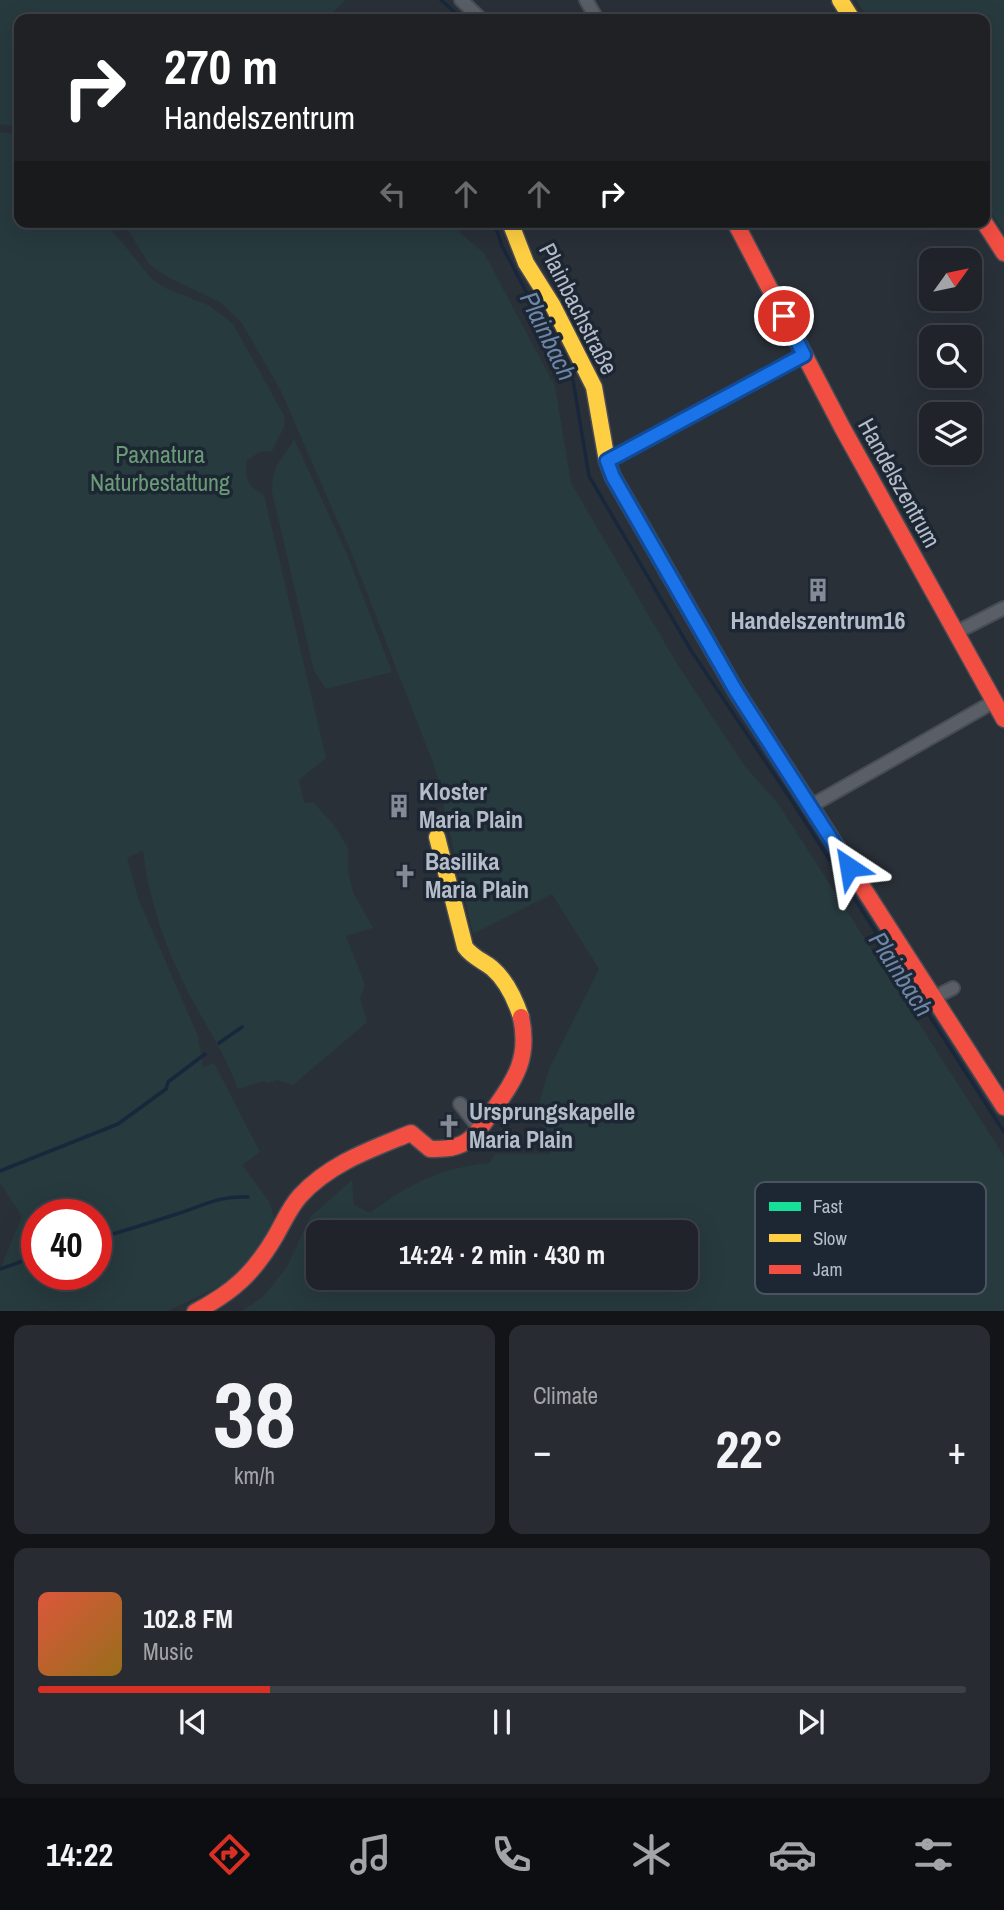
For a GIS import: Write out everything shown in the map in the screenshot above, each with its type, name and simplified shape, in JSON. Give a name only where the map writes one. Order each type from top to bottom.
[{"type":"street","points":[[460,0],[475,14]]},
{"type":"street","name":"Plainbachstraße","points":[[512,228],[526,263],[553,306],[594,387],[607,461],[620,489],[736,691],[1004,1107]]},
{"type":"street","name":"Handelszentrum","points":[[738,228],[804,355],[1004,719]]},
{"type":"street","points":[[988,228],[1004,253]]},
{"type":"street","points":[[607,461],[804,355]]},
{"type":"street","points":[[955,633],[1004,608]]},
{"type":"street","points":[[809,807],[995,701]]},
{"type":"street","points":[[195,1311],[233,1291],[252,1274],[298,1197],[314,1181],[342,1163],[411,1133],[430,1149],[446,1149],[466,1144],[480,1129],[518,1072],[524,1050],[524,1032],[518,1007],[507,987],[491,968],[466,950],[446,885],[437,837]]},
{"type":"street","points":[[933,998],[953,989]]},
{"type":"street","points":[[460,1104],[480,1129]]},
{"type":"green space","points":[[0,0],[345,0],[332,14],[14,14],[14,126],[0,124]]},
{"type":"green space","points":[[856,0],[1004,0],[1004,232],[990,211],[990,14],[865,14]]},
{"type":"green space","points":[[0,132],[14,134],[14,228],[112,228],[152,279],[163,287],[210,306],[233,324],[285,417],[284,427],[272,451],[260,452],[247,460],[246,472],[251,485],[264,495],[326,758],[299,780],[304,803],[313,802],[334,825],[348,848],[348,872],[353,892],[373,928],[346,936],[365,985],[360,998],[367,1022],[293,1085],[277,1080],[238,1089],[225,1058],[171,956],[151,895],[143,850],[127,858],[138,898],[198,1036],[203,1067],[214,1063],[260,1152],[242,1165],[270,1203],[274,1218],[251,1263],[226,1283],[168,1311],[0,1311],[0,1270],[21,1218],[21,1290],[112,1290],[112,1199],[21,1199],[21,1214],[0,1183]]},
{"type":"green space","points":[[127,228],[454,228],[484,253],[555,386],[571,483],[676,662],[744,765],[777,802],[1004,1156],[1004,1311],[242,1311],[263,1297],[287,1267],[306,1226],[306,1290],[698,1290],[698,1220],[309,1220],[352,1180],[354,1205],[370,1213],[426,1179],[455,1169],[489,1163],[496,1154],[551,1154],[537,1110],[549,1069],[599,969],[552,894],[473,934],[435,768],[351,552],[280,389],[241,322],[221,303],[166,276],[149,264]]},
{"type":"green space","name":"Paxnatura Naturbestattung","points":[[294,439],[347,554],[392,672],[326,689],[314,671],[272,492],[276,468]]},
{"type":"waterway","name":"Plainbach","points":[[441,0],[456,14]]},
{"type":"waterway","name":"Plainbach","points":[[496,228],[502,246],[573,380],[589,476],[692,652],[788,795],[1004,1132]]},
{"type":"waterway","points":[[219,1043],[242,1027]]},
{"type":"waterway","points":[[0,1171],[118,1124],[166,1089],[168,1082],[205,1054]]},
{"type":"waterway","points":[[112,1234],[213,1201],[248,1197]]},
{"type":"waterway","points":[[0,1269],[21,1262]]},
{"type":"traffic: fast","points":[[642,527],[736,691],[811,807]]},
{"type":"traffic: slow","points":[[840,0],[849,14]]},
{"type":"traffic: slow","points":[[512,228],[526,263],[553,306],[594,387],[607,461],[613,477],[642,527]]},
{"type":"traffic: slow","points":[[437,837],[465,947],[502,978],[521,1017]]},
{"type":"traffic: jam","points":[[738,228],[843,429],[1004,719]]},
{"type":"traffic: jam","points":[[988,228],[1004,253]]},
{"type":"traffic: jam","points":[[811,807],[1004,1107]]},
{"type":"traffic: jam","points":[[197,1311],[231,1289],[250,1272],[267,1250],[296,1200],[325,1174],[367,1151],[411,1133],[430,1149],[454,1147],[471,1138],[514,1079],[524,1045],[521,1017]]},
{"type":"place","name":"Handelszentrum16","points":[[818,590]]},
{"type":"place","name":"Kloster Maria Plain","points":[[399,806]]},
{"type":"place","name":"Basilika Maria Plain","points":[[405,876]]},
{"type":"place","name":"Ursprungskapelle Maria Plain","points":[[449,1126]]},
{"type":"route","points":[[784,316],[804,355],[607,461],[646,537],[736,691],[849,867]]}]
